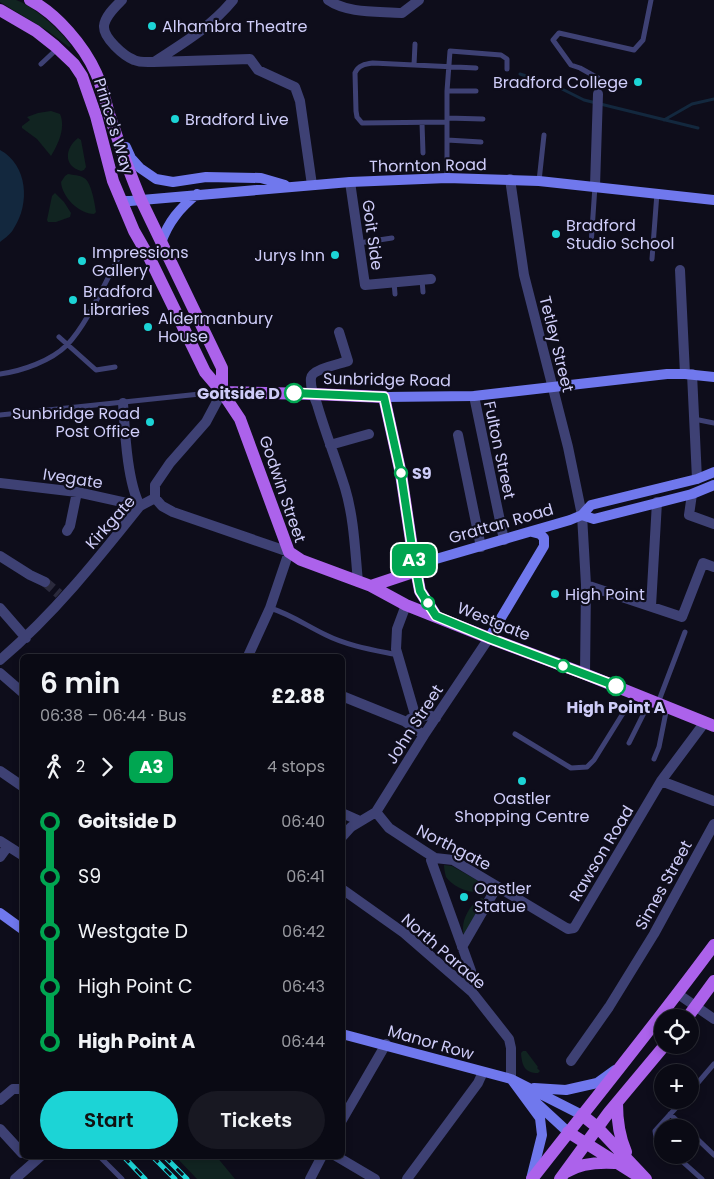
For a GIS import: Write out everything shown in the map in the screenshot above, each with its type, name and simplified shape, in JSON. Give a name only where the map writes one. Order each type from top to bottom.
[{"type":"main road","name":"Prince's Way","points":[[30,0],[65,29],[83,50],[96,73],[141,200]]},
{"type":"main road","name":"Prince's Way","points":[[0,10],[36,31],[74,64],[82,76],[96,116],[106,159],[121,201]]},
{"type":"main road","points":[[141,200],[222,368],[222,392]]},
{"type":"main road","name":"Godwin Street","points":[[121,201],[136,237],[150,259],[204,372],[222,392],[240,419],[289,552]]},
{"type":"main road","name":"Sunbridge Road","points":[[222,392],[384,397]]},
{"type":"main road","points":[[384,397],[401,474],[420,591],[436,616]]},
{"type":"main road","name":"Westgate","points":[[289,552],[301,560],[371,586],[406,604],[489,638],[710,724]]},
{"type":"main road","points":[[371,586],[416,571]]},
{"type":"main road","points":[[531,1179],[623,1065],[714,945]]},
{"type":"main road","points":[[694,1009],[714,981]]},
{"type":"main road","points":[[562,1176],[597,1127],[658,1054]]},
{"type":"main road","points":[[617,1103],[623,1160]]},
{"type":"main road","points":[[582,1115],[597,1127],[623,1160],[645,1179]]},
{"type":"main road","points":[[568,1132],[586,1143],[623,1160]]},
{"type":"main road","points":[[562,1176],[575,1167],[623,1160]]},
{"type":"street","points":[[122,0],[112,11],[104,26],[110,42],[133,60],[154,62],[250,59],[258,70],[296,87],[300,101],[312,186]]},
{"type":"street","points":[[154,62],[205,28],[220,16],[233,0]]},
{"type":"street","points":[[328,0],[337,6],[402,13],[419,0]]},
{"type":"street","points":[[595,186],[598,94]]},
{"type":"street","points":[[114,125],[121,135],[131,158],[140,168],[156,179],[174,182],[206,177],[261,178],[291,187]]},
{"type":"street","name":"Thornton Road","points":[[121,201],[350,182],[447,178],[539,181],[714,200]]},
{"type":"street","name":"Tetley Street","points":[[510,180],[524,275],[568,447],[582,515],[586,585],[585,674]]},
{"type":"street","name":"Goit Side","points":[[350,182],[365,285],[427,279]]},
{"type":"street","points":[[161,243],[170,221],[197,194]]},
{"type":"street","points":[[680,270],[688,374],[694,418],[697,479]]},
{"type":"street","points":[[339,332],[348,361],[314,373],[311,378],[314,394],[345,488],[353,526],[358,582]]},
{"type":"street","name":"Sunbridge Road","points":[[384,397],[474,396],[688,374],[714,377]]},
{"type":"street","name":"Kirkgate","points":[[0,660],[26,638],[140,506],[155,498],[154,485],[170,463],[206,422],[222,392]]},
{"type":"street","name":"Fulton Street","points":[[474,396],[480,435],[504,540]]},
{"type":"street","points":[[123,403],[135,497],[140,506]]},
{"type":"street","points":[[330,445],[368,434]]},
{"type":"street","points":[[461,438],[481,547]]},
{"type":"street","name":"Grattan Road","points":[[413,554],[436,559],[481,547],[570,520],[582,515],[591,505],[697,479],[714,472]]},
{"type":"street","name":"Ivegate","points":[[0,483],[77,492],[140,506]]},
{"type":"street","name":"Grattan Road","points":[[582,515],[594,519],[692,494],[714,485]]},
{"type":"street","points":[[67,531],[70,526],[77,492]]},
{"type":"street","points":[[692,494],[688,515],[714,524]]},
{"type":"street","name":"Westgate","points":[[155,498],[162,506],[173,512],[289,552]]},
{"type":"street","points":[[651,606],[658,502]]},
{"type":"street","name":"Grattan Road","points":[[489,638],[553,532],[570,520]]},
{"type":"street","points":[[532,532],[540,534],[544,538],[544,546]]},
{"type":"street","name":"Godwin Street","points":[[249,654],[270,608],[289,552]]},
{"type":"street","points":[[0,556],[45,582]]},
{"type":"street","points":[[586,585],[682,617],[703,563],[714,567]]},
{"type":"street","points":[[406,604],[397,629],[396,649],[416,718]]},
{"type":"street","points":[[0,608],[26,638]]},
{"type":"street","name":"John Street","points":[[345,834],[351,827],[376,812],[424,734],[489,638]]},
{"type":"street","points":[[0,673],[20,690]]},
{"type":"street","points":[[345,697],[404,721],[424,734]]},
{"type":"street","points":[[404,721],[429,715],[436,718]]},
{"type":"street","name":"Rawson Road","points":[[496,888],[568,929],[574,928],[661,781],[710,724]]},
{"type":"street","points":[[0,772],[20,785]]},
{"type":"street","points":[[661,781],[714,801]]},
{"type":"street","name":"Northgate","points":[[376,812],[388,828],[421,849],[436,858],[453,860],[496,888]]},
{"type":"street","points":[[345,814],[360,821]]},
{"type":"street","name":"Simes Street","points":[[571,1062],[609,1007],[637,961],[714,824]]},
{"type":"street","points":[[0,857],[4,843],[20,854]]},
{"type":"street","name":"Northgate","points":[[431,860],[471,971],[472,992]]},
{"type":"street","points":[[462,948],[496,888]]},
{"type":"street","name":"North Parade","points":[[345,891],[404,933],[472,992],[509,1040],[511,1048],[511,1079]]},
{"type":"street","points":[[0,913],[20,928]]},
{"type":"street","points":[[678,994],[714,1019]]},
{"type":"street","name":"Manor Row","points":[[345,1035],[386,1044],[511,1079],[582,1115]]},
{"type":"street","points":[[345,1115],[386,1044]]},
{"type":"street","name":"Manor Row","points":[[530,1088],[566,1090],[597,1083],[623,1065]]},
{"type":"street","points":[[408,1179],[478,1083],[483,1072]]},
{"type":"street","points":[[511,1079],[540,1118],[542,1135],[531,1179]]},
{"type":"street","name":"Manor Row","points":[[511,1079],[568,1132]]},
{"type":"street","points":[[0,1100],[14,1089],[20,1089]]},
{"type":"street","points":[[0,1129],[20,1152]]},
{"type":"street","points":[[24,1159],[25,1169]]},
{"type":"street","points":[[16,1179],[38,1159]]},
{"type":"street","points":[[310,1179],[320,1159]]},
{"type":"street","points":[[341,1159],[375,1179]]},
{"type":"lane","points":[[598,94],[600,82],[598,78],[571,65],[554,40],[559,34],[634,50],[643,40],[651,0]]},
{"type":"lane","points":[[414,65],[415,44]]},
{"type":"lane","points":[[41,64],[57,48]]},
{"type":"lane","points":[[447,178],[447,91],[450,51],[501,55],[507,59],[507,69]]},
{"type":"lane","points":[[476,68],[373,63],[362,65],[355,73],[356,111],[357,117],[362,123],[422,123],[483,119]]},
{"type":"lane","points":[[447,91],[476,91]]},
{"type":"lane","points":[[422,123],[423,153]]},
{"type":"lane","points":[[539,181],[544,135]]},
{"type":"lane","points":[[447,140],[481,142]]},
{"type":"lane","points":[[592,245],[595,186]]},
{"type":"lane","points":[[652,259],[657,193]]},
{"type":"lane","points":[[359,243],[392,238]]},
{"type":"lane","points":[[0,374],[26,368],[50,357],[66,345],[82,326],[120,255]]},
{"type":"lane","points":[[423,292],[427,279]]},
{"type":"lane","points":[[394,282],[395,294]]},
{"type":"lane","points":[[59,338],[96,370],[115,367]]},
{"type":"lane","name":"Sunbridge Road","points":[[0,415],[222,392]]},
{"type":"lane","points":[[694,418],[714,423]]},
{"type":"lane","points":[[270,608],[284,612],[327,636],[348,644],[399,656]]},
{"type":"lane","points":[[629,743],[659,703],[685,632]]},
{"type":"lane","points":[[515,734],[571,768],[587,767],[594,760],[635,694]]},
{"type":"lane","points":[[654,759],[660,746],[659,703]]},
{"type":"lane","points":[[699,1082],[714,1064]]},
{"type":"lane","points":[[666,1119],[675,1109]]},
{"type":"lane","points":[[670,1114],[675,1119]]},
{"type":"lane","points":[[699,1141],[714,1155]]},
{"type":"lane","points":[[102,1159],[122,1179]]},
{"type":"lane","points":[[686,1164],[702,1179]]},
{"type":"green space","points":[[0,0],[16,0],[30,7],[54,27],[71,46],[69,47],[48,31],[0,2]]},
{"type":"green space","points":[[51,111],[60,114],[62,130],[59,141],[51,156],[37,139],[22,128],[22,126],[30,120],[27,117]]},
{"type":"green space","points":[[78,138],[81,140],[86,167],[81,171],[71,165],[68,156],[70,147]]},
{"type":"green space","points":[[68,174],[81,176],[86,180],[91,188],[94,199],[96,212],[94,214],[77,208],[64,193],[61,182]]},
{"type":"green space","points":[[55,193],[71,213],[70,217],[56,222],[48,222],[52,196]]},
{"type":"green space","points":[[444,865],[452,866],[489,887],[479,892],[460,888],[446,877]]},
{"type":"green space","points":[[479,899],[485,900],[464,936],[463,926],[466,916],[471,906]]},
{"type":"green space","points":[[526,1051],[538,1067],[540,1071],[538,1073],[530,1072],[525,1068],[521,1053]]},
{"type":"green space","points":[[178,1159],[218,1159],[235,1179],[197,1179]]},
{"type":"water","points":[[0,150],[16,165],[21,175],[24,197],[19,218],[8,236],[0,242]]},
{"type":"waterway","points":[[520,74],[552,84],[584,100],[698,128]]},
{"type":"waterway","points":[[664,120],[692,104],[714,99]]},
{"type":"tunnel","points":[[45,582],[59,594]]},
{"type":"railway","points":[[126,1159],[145,1179]]},
{"type":"railway","points":[[155,1159],[175,1179]]},
{"type":"railway","points":[[167,1159],[187,1179]]},
{"type":"bus line","name":"A3","points":[[294,393],[384,397],[401,474],[420,591],[436,616],[616,686]]},
{"type":"place","name":"Alhambra Theatre","points":[[152,26]]},
{"type":"place","name":"Bradford College","points":[[638,82]]},
{"type":"place","name":"Bradford Live","points":[[175,119]]},
{"type":"place","name":"Bradford Studio School","points":[[556,234]]},
{"type":"place","name":"Jurys Inn","points":[[335,255]]},
{"type":"place","name":"Impressions Gallery","points":[[82,261]]},
{"type":"place","name":"Bradford Libraries","points":[[73,300]]},
{"type":"place","name":"Aldermanbury House","points":[[148,327]]},
{"type":"place","name":"Goitside D","points":[[294,393]]},
{"type":"place","name":"Sunbridge Road Post Office","points":[[150,422]]},
{"type":"place","name":"S9","points":[[401,473]]},
{"type":"place","name":"High Point","points":[[555,594]]},
{"type":"place","name":"High Point A","points":[[616,686]]},
{"type":"place","name":"Oastler Shopping Centre","points":[[522,781]]},
{"type":"place","name":"Oastler Statue","points":[[464,897]]}]
